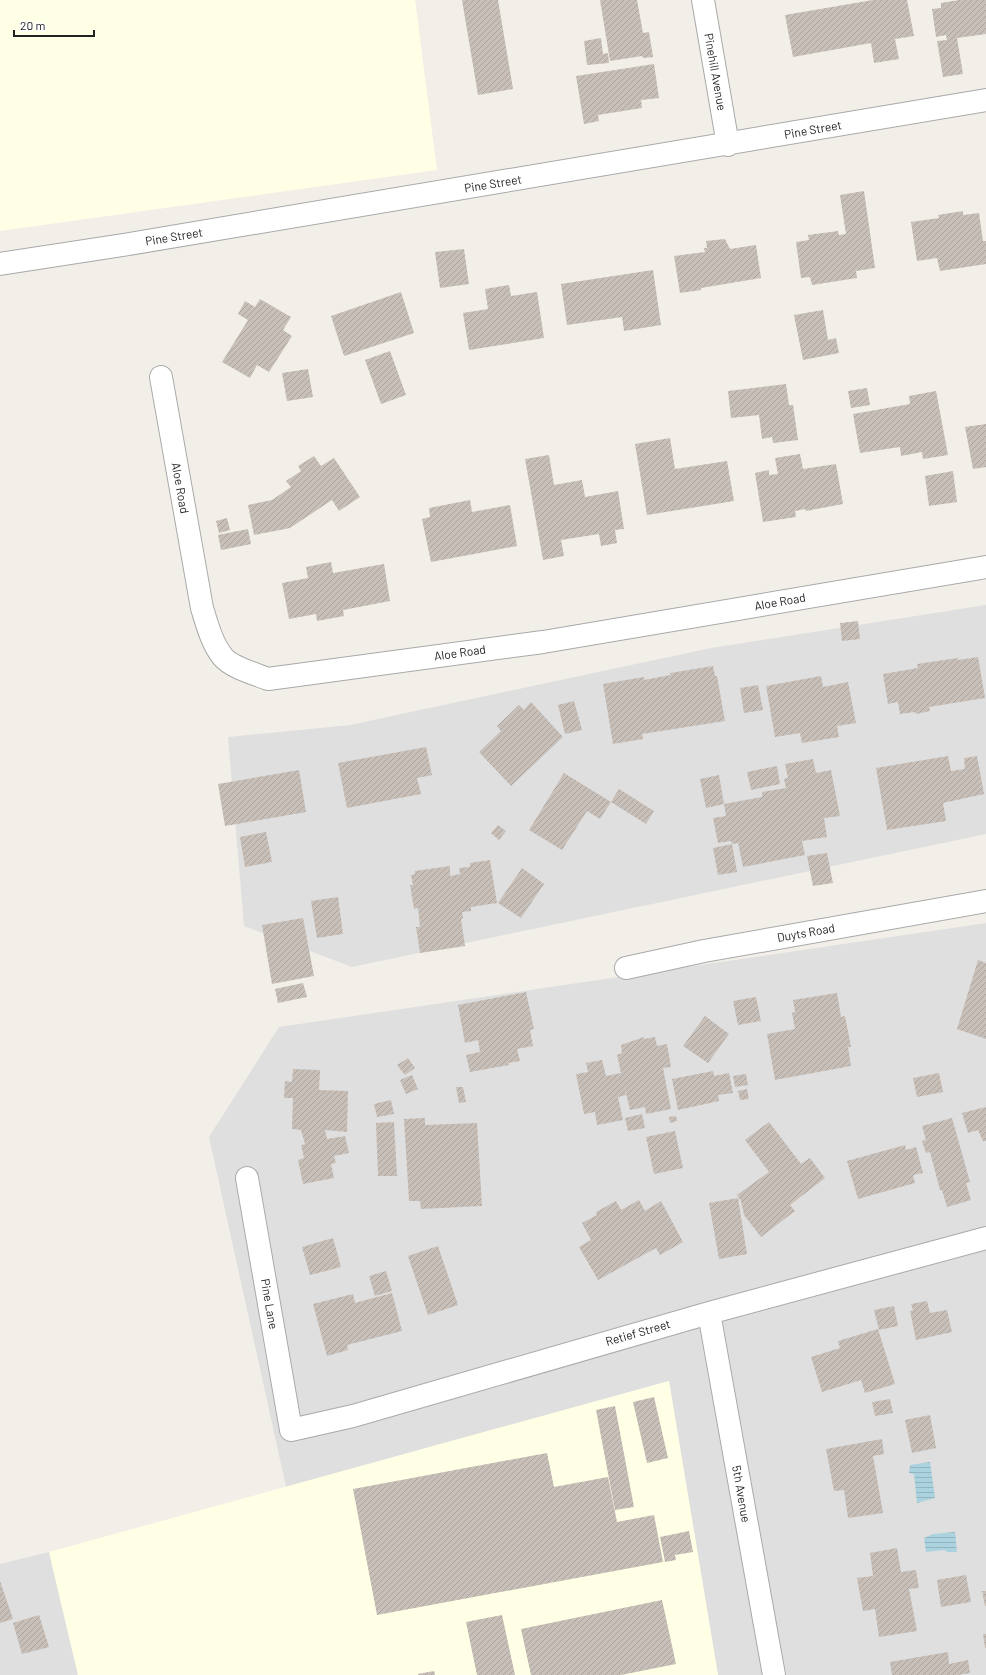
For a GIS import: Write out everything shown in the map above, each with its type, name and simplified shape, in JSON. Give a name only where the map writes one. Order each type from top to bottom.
[{"type":"street","name":"Pinehill Avenue","points":[[703,0],[728,144]]},
{"type":"street","name":"Pine Street","points":[[0,264],[123,245],[986,100]]},
{"type":"street","name":"Aloe Road","points":[[161,377],[202,608],[212,638],[223,658],[242,669],[268,679],[543,642],[986,566]]},
{"type":"street","name":"Duyts Road","points":[[626,968],[704,951],[986,901]]},
{"type":"street","name":"Pine Lane","points":[[247,1178],[291,1430]]},
{"type":"street","name":"Retief Street","points":[[291,1430],[353,1416],[709,1312],[986,1238]]},
{"type":"street","name":"5th Avenue","points":[[709,1312],[774,1675]]},
{"type":"shaded area","points":[[0,0],[415,0],[437,170],[0,231]]},
{"type":"shaded area","points":[[986,605],[986,834],[352,967],[244,926],[228,737],[350,725],[711,648]]},
{"type":"shaded area","points":[[986,923],[986,1675],[718,1675],[669,1381],[286,1487],[209,1137],[279,1027]]},
{"type":"shaded area","points":[[669,1381],[718,1675],[78,1675],[49,1552]]},
{"type":"shaded area","points":[[49,1552],[78,1675],[0,1675],[0,1564]]},
{"type":"water","points":[[930,1462],[935,1498],[917,1503],[914,1474],[909,1473],[910,1465]]},
{"type":"water","points":[[955,1532],[957,1552],[947,1552],[945,1550],[926,1552],[924,1538],[933,1534]]},
{"type":"building","points":[[462,0],[498,0],[513,89],[478,95]]},
{"type":"building","points":[[600,0],[637,0],[643,33],[649,32],[653,57],[643,58],[642,56],[610,61]]},
{"type":"building","points":[[873,0],[907,0],[914,36],[895,39],[899,59],[874,63],[871,43],[793,57],[785,15]]},
{"type":"building","points":[[959,0],[986,0],[986,34],[957,38],[963,74],[943,77],[937,41],[947,40],[946,35],[936,37],[932,9],[941,8],[941,3]]},
{"type":"building","points":[[601,38],[603,54],[608,53],[609,63],[587,65],[584,41]]},
{"type":"building","points":[[654,64],[659,98],[641,100],[642,108],[598,115],[599,121],[584,124],[576,76]]},
{"type":"building","points":[[864,191],[875,268],[856,271],[857,278],[812,285],[810,277],[801,278],[796,242],[809,240],[808,235],[838,231],[839,235],[846,234],[840,195]]},
{"type":"building","points":[[963,211],[963,215],[979,213],[983,241],[986,241],[986,264],[940,271],[937,258],[917,261],[911,222],[939,218],[938,215]]},
{"type":"building","points":[[725,239],[730,249],[756,245],[761,278],[680,293],[674,256],[705,252],[704,248],[707,248],[706,241]]},
{"type":"building","points":[[464,249],[469,284],[440,288],[435,252]]},
{"type":"building","points":[[653,270],[661,325],[624,331],[622,317],[567,325],[561,284]]},
{"type":"building","points":[[509,285],[511,296],[537,292],[544,338],[469,350],[463,313],[488,309],[485,289]]},
{"type":"building","points":[[401,292],[414,333],[344,356],[331,316]]},
{"type":"building","points":[[260,299],[291,317],[283,330],[292,336],[269,372],[257,365],[250,378],[222,362],[248,320],[238,314],[245,301],[255,307]]},
{"type":"building","points":[[823,310],[828,340],[836,338],[839,353],[803,360],[794,315]]},
{"type":"building","points":[[390,351],[406,395],[381,404],[365,360]]},
{"type":"building","points":[[308,369],[313,397],[287,401],[282,373]]},
{"type":"building","points":[[786,384],[789,405],[793,405],[798,440],[773,443],[772,437],[762,439],[759,415],[731,418],[728,391]]},
{"type":"building","points":[[867,388],[870,405],[851,408],[848,391]]},
{"type":"building","points":[[936,391],[948,455],[923,459],[922,452],[901,456],[900,447],[860,453],[853,414],[910,404],[909,396]]},
{"type":"building","points":[[986,424],[986,467],[973,469],[965,427]]},
{"type":"building","points":[[670,438],[675,469],[727,461],[734,501],[647,515],[635,444]]},
{"type":"building","points":[[800,454],[803,469],[836,464],[843,504],[806,511],[805,509],[795,511],[796,517],[763,522],[755,473],[769,470],[769,475],[778,474],[775,458]]},
{"type":"building","points":[[549,455],[554,485],[582,480],[585,497],[618,491],[624,529],[615,530],[617,543],[601,546],[599,534],[561,540],[564,556],[543,560],[525,459]]},
{"type":"building","points":[[314,456],[321,466],[334,458],[360,497],[339,511],[332,500],[290,528],[254,535],[248,505],[272,500],[291,487],[286,481],[301,471],[298,466]]},
{"type":"building","points":[[953,471],[957,502],[929,506],[925,476]]},
{"type":"building","points":[[470,500],[472,512],[510,505],[517,546],[431,562],[422,519],[430,517],[429,508]]},
{"type":"building","points":[[227,518],[230,530],[219,533],[216,521]]},
{"type":"building","points":[[248,529],[251,544],[221,550],[218,535]]},
{"type":"building","points":[[331,562],[333,573],[384,564],[390,601],[343,610],[344,616],[317,621],[316,614],[289,619],[282,583],[308,578],[306,567]]},
{"type":"building","points":[[858,621],[860,639],[842,641],[840,623]]},
{"type":"building","points":[[978,657],[985,698],[929,707],[930,711],[916,714],[915,712],[900,714],[898,702],[888,704],[883,674],[918,668],[917,664],[958,658],[958,660]]},
{"type":"building","points":[[713,666],[715,676],[717,676],[725,721],[642,734],[643,739],[613,744],[603,684],[644,677],[644,680],[671,675],[670,673]]},
{"type":"building","points":[[821,676],[823,687],[848,682],[856,723],[837,726],[839,737],[802,743],[800,733],[775,737],[766,686]]},
{"type":"building","points":[[758,685],[763,710],[744,713],[740,688]]},
{"type":"building","points":[[574,701],[582,730],[565,734],[558,705]]},
{"type":"building","points":[[531,702],[563,737],[511,786],[479,752],[501,731],[497,726],[519,705],[524,710]]},
{"type":"building","points":[[426,747],[432,775],[417,778],[421,794],[347,808],[338,763]]},
{"type":"building","points":[[948,756],[951,771],[965,769],[964,758],[977,756],[984,794],[943,803],[946,821],[887,830],[876,768]]},
{"type":"building","points":[[813,759],[816,773],[831,770],[840,816],[824,818],[827,837],[802,841],[805,855],[743,867],[738,843],[732,844],[731,841],[718,843],[713,818],[726,816],[724,804],[762,797],[762,792],[786,788],[784,779],[788,778],[785,764]]},
{"type":"building","points":[[777,766],[780,784],[751,790],[747,772]]},
{"type":"building","points":[[299,770],[306,812],[225,826],[218,784]]},
{"type":"building","points":[[564,773],[611,802],[600,819],[587,811],[562,850],[529,830]]},
{"type":"building","points":[[719,775],[724,804],[706,808],[700,779]]},
{"type":"building","points":[[619,789],[654,811],[646,824],[611,802]]},
{"type":"building","points":[[498,825],[506,831],[499,840],[491,833]]},
{"type":"building","points":[[266,832],[272,862],[245,867],[240,837]]},
{"type":"building","points":[[732,844],[737,872],[718,875],[713,848]]},
{"type":"building","points":[[827,853],[833,883],[813,886],[807,856]]},
{"type":"building","points":[[490,860],[497,903],[471,907],[471,911],[462,912],[463,918],[461,919],[465,946],[420,953],[416,927],[420,927],[418,908],[414,909],[410,885],[413,885],[411,875],[415,874],[415,871],[450,866],[450,876],[460,874],[459,868],[470,867],[470,863]]},
{"type":"building","points":[[522,868],[544,884],[521,918],[498,903]]},
{"type":"building","points":[[338,897],[343,934],[317,938],[311,901]]},
{"type":"building","points":[[303,918],[314,976],[272,984],[262,925]]},
{"type":"building","points":[[978,960],[986,963],[986,1039],[957,1029]]},
{"type":"building","points":[[303,983],[307,997],[278,1003],[275,989]]},
{"type":"building","points":[[526,992],[534,1029],[530,1030],[533,1046],[517,1049],[520,1061],[508,1063],[509,1065],[470,1072],[466,1055],[480,1052],[478,1040],[465,1043],[458,1005]]},
{"type":"building","points":[[837,993],[841,1017],[845,1016],[851,1047],[848,1047],[851,1066],[775,1080],[767,1034],[795,1029],[792,1013],[795,1012],[793,1000]]},
{"type":"building","points":[[756,997],[761,1021],[738,1025],[733,1001]]},
{"type":"building","points":[[705,1016],[729,1034],[708,1063],[683,1046]]},
{"type":"building","points":[[644,1037],[644,1039],[655,1037],[657,1046],[667,1044],[671,1067],[663,1068],[671,1109],[646,1114],[645,1107],[630,1110],[623,1081],[626,1095],[618,1097],[623,1120],[597,1125],[595,1112],[584,1114],[576,1074],[588,1072],[586,1063],[602,1060],[606,1076],[621,1073],[617,1055],[622,1053],[621,1045]]},
{"type":"building","points":[[408,1058],[415,1068],[405,1075],[397,1065]]},
{"type":"building","points":[[293,1069],[320,1070],[319,1090],[348,1091],[347,1132],[325,1130],[327,1139],[345,1136],[349,1153],[334,1156],[336,1163],[331,1164],[334,1178],[303,1184],[298,1160],[304,1158],[301,1145],[305,1144],[301,1130],[292,1129],[293,1098],[284,1098],[285,1081],[292,1082]]},
{"type":"building","points":[[713,1071],[714,1076],[729,1073],[733,1093],[718,1095],[719,1101],[678,1110],[672,1079]]},
{"type":"building","points":[[939,1073],[943,1092],[917,1097],[913,1078]]},
{"type":"building","points":[[746,1074],[748,1085],[735,1087],[733,1076]]},
{"type":"building","points":[[412,1075],[418,1089],[406,1094],[400,1080]]},
{"type":"building","points":[[456,1087],[463,1087],[466,1102],[459,1103]]},
{"type":"building","points":[[747,1089],[749,1099],[740,1100],[738,1091]]},
{"type":"building","points":[[391,1100],[394,1114],[377,1117],[374,1104]]},
{"type":"building","points":[[986,1107],[986,1141],[983,1141],[978,1130],[968,1133],[962,1113]]},
{"type":"building","points":[[642,1114],[645,1128],[628,1131],[625,1118]]},
{"type":"building","points":[[676,1116],[677,1121],[670,1123],[669,1117]]},
{"type":"building","points":[[425,1118],[425,1125],[477,1123],[482,1206],[421,1209],[420,1201],[409,1201],[404,1119]]},
{"type":"building","points":[[952,1118],[970,1182],[966,1183],[971,1200],[947,1207],[942,1190],[940,1190],[930,1152],[926,1153],[922,1141],[926,1140],[922,1126]]},
{"type":"building","points":[[394,1122],[397,1176],[378,1176],[376,1123]]},
{"type":"building","points":[[769,1122],[801,1164],[810,1158],[825,1178],[790,1205],[795,1211],[761,1237],[744,1215],[741,1201],[737,1195],[769,1172],[745,1140]]},
{"type":"building","points":[[675,1131],[683,1168],[654,1174],[646,1137]]},
{"type":"building","points":[[905,1145],[906,1150],[916,1147],[923,1173],[913,1175],[915,1183],[858,1199],[847,1161]]},
{"type":"building","points":[[738,1198],[747,1254],[719,1259],[709,1203]]},
{"type":"building","points":[[639,1200],[645,1211],[661,1201],[683,1242],[660,1255],[656,1248],[598,1280],[579,1247],[591,1240],[582,1223],[597,1215],[596,1212],[616,1201],[621,1210]]},
{"type":"building","points":[[333,1238],[341,1267],[310,1275],[302,1247]]},
{"type":"building","points":[[438,1246],[458,1305],[428,1315],[408,1256]]},
{"type":"building","points":[[386,1271],[392,1291],[375,1296],[369,1276]]},
{"type":"building","points":[[392,1293],[402,1331],[347,1345],[348,1350],[327,1356],[313,1304],[353,1294],[355,1303]]},
{"type":"building","points":[[927,1301],[930,1313],[947,1310],[952,1332],[916,1340],[910,1311],[913,1310],[911,1304]]},
{"type":"building","points":[[894,1306],[898,1326],[879,1330],[874,1310]]},
{"type":"building","points":[[878,1329],[895,1384],[865,1393],[861,1380],[822,1392],[811,1357],[840,1348],[838,1341]]},
{"type":"building","points":[[654,1397],[668,1458],[647,1463],[633,1402]]},
{"type":"building","points":[[890,1399],[893,1413],[875,1416],[872,1402]]},
{"type":"building","points":[[615,1406],[634,1507],[615,1510],[596,1410]]},
{"type":"building","points":[[930,1415],[936,1448],[912,1453],[905,1420]]},
{"type":"building","points":[[882,1439],[884,1454],[873,1456],[883,1513],[848,1518],[844,1490],[834,1491],[826,1449]]},
{"type":"building","points":[[547,1453],[554,1487],[608,1477],[617,1522],[654,1515],[663,1562],[377,1615],[353,1489]]},
{"type":"building","points":[[689,1531],[693,1552],[675,1555],[676,1560],[665,1562],[660,1537]]},
{"type":"building","points":[[897,1548],[901,1572],[916,1570],[919,1588],[909,1589],[917,1631],[879,1637],[875,1609],[863,1611],[857,1578],[873,1576],[870,1553]]},
{"type":"building","points":[[966,1575],[971,1602],[941,1607],[937,1580]]},
{"type":"building","points":[[0,1581],[13,1619],[0,1623]]},
{"type":"building","points":[[982,1591],[986,1591],[986,1606],[985,1606]]},
{"type":"building","points":[[662,1600],[676,1664],[621,1675],[531,1675],[521,1629]]},
{"type":"building","points":[[39,1615],[49,1647],[22,1654],[13,1623]]},
{"type":"building","points":[[502,1615],[515,1675],[477,1675],[466,1622]]},
{"type":"building","points":[[983,1634],[986,1634],[986,1648],[985,1648]]},
{"type":"building","points":[[948,1652],[949,1664],[968,1660],[970,1673],[958,1675],[892,1675],[890,1662]]},
{"type":"building","points":[[434,1671],[435,1675],[418,1675],[418,1674]]}]
